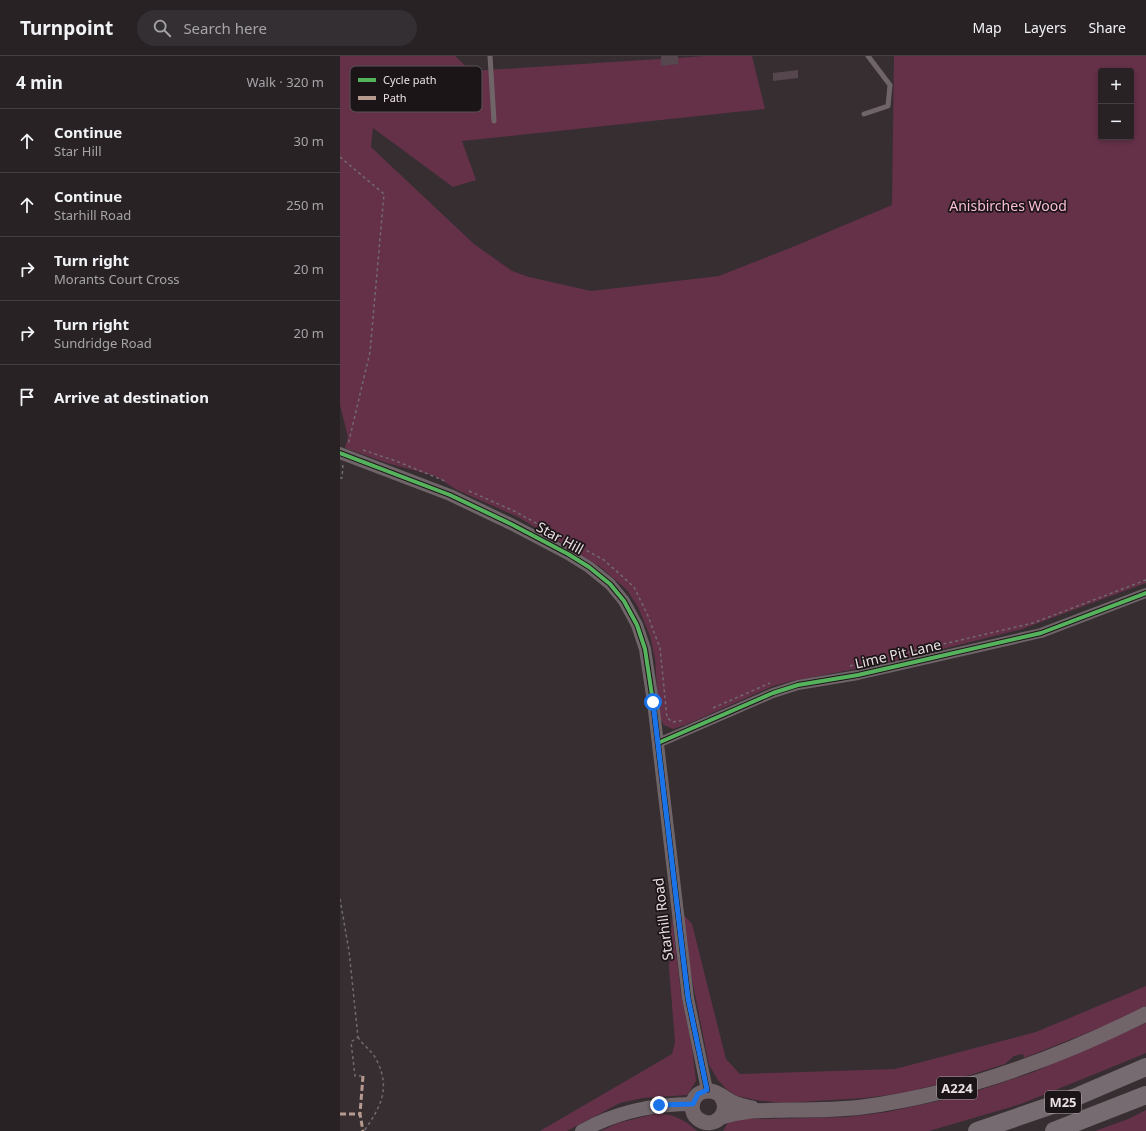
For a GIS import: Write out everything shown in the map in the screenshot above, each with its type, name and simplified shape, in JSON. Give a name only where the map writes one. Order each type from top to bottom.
[{"type":"highway","name":"M25","points":[[977,1131],[1076,1097],[1146,1068]]},
{"type":"highway","name":"M25","points":[[1054,1131],[1146,1095]]},
{"type":"main road","name":"A224","points":[[714,1093],[734,1103],[755,1109],[818,1110],[861,1107],[912,1099],[954,1089],[1023,1066],[1089,1040],[1146,1014]]},
{"type":"main road","points":[[714,1093],[724,1103],[725,1108],[715,1124],[706,1123],[697,1118],[692,1109],[693,1104],[698,1094],[714,1093]]},
{"type":"main road","points":[[582,1131],[628,1112],[659,1105],[693,1104]]},
{"type":"main road","name":"A224","points":[[715,1124],[755,1109]]},
{"type":"street","name":"Star Hill","points":[[344,451],[450,496],[511,524],[568,554],[589,567],[610,584],[624,601],[637,625],[645,649],[658,743]]},
{"type":"street","name":"Lime Pit Lane","points":[[658,743],[772,693],[798,685],[858,675],[1041,632],[1146,593]]},
{"type":"street","name":"Starhill Road","points":[[658,743],[688,998],[714,1093]]},
{"type":"lane","points":[[490,56],[494,121]]},
{"type":"lane","points":[[864,114],[888,106],[890,85],[868,56]]},
{"type":"path","points":[[340,157],[384,194],[370,352],[344,451],[342,478],[340,478]]},
{"type":"path","points":[[344,451],[355,447]]},
{"type":"path","points":[[362,449],[396,460],[449,483]]},
{"type":"path","points":[[464,489],[514,511],[598,556],[634,587],[648,616],[660,648],[667,718],[673,722],[687,719]]},
{"type":"path","points":[[844,667],[1033,623],[1146,580]]},
{"type":"path","points":[[708,710],[771,683]]},
{"type":"path","points":[[340,899],[349,951],[358,1037],[363,1046],[372,1053],[378,1061],[383,1081],[383,1101],[377,1113],[364,1131]]},
{"type":"path","points":[[358,1037],[351,1042],[355,1076],[362,1076]]},
{"type":"green space","name":"Anisbirches Wood","points":[[340,56],[455,56],[466,66],[350,66],[350,112],[482,112],[482,70],[705,56],[752,56],[765,109],[462,141],[476,180],[453,187],[373,128],[371,147],[474,244],[512,271],[529,277],[591,291],[719,276],[892,205],[894,56],[1146,56],[1146,583],[1022,629],[887,663],[773,686],[690,723],[673,729],[664,725],[659,717],[655,659],[650,636],[638,607],[627,590],[599,566],[518,517],[457,490],[435,476],[387,463],[345,448],[348,437],[340,405]]},
{"type":"green space","points":[[683,914],[692,924],[726,1059],[740,1074],[895,1069],[1036,1032],[1146,986],[1146,1006],[1107,1025],[1024,1058],[1023,1054],[1014,1056],[1005,1064],[951,1081],[903,1093],[865,1098],[783,1103],[756,1100],[737,1096],[726,1089],[718,1080],[709,1065],[690,969]]},
{"type":"green space","points":[[672,916],[681,994],[692,1047],[696,1081],[687,1095],[643,1098],[620,1103],[567,1131],[540,1131],[672,1054],[675,1042],[669,968]]},
{"type":"green space","points":[[1146,1023],[1146,1053],[1144,1054],[1021,1104],[929,1131],[723,1131],[727,1124],[735,1118],[764,1119],[848,1117],[887,1112],[962,1096],[1034,1072]]},
{"type":"green space","points":[[1146,1110],[1146,1131],[1095,1131],[1128,1119]]},
{"type":"green space","points":[[659,1113],[680,1119],[697,1131],[601,1131],[618,1123]]},
{"type":"building","points":[[661,56],[678,56],[678,64],[661,66]]},
{"type":"building","points":[[798,70],[798,78],[773,81],[773,73]]},
{"type":"marked path","points":[[363,1076],[360,1114],[363,1131]]},
{"type":"marked path","points":[[340,1114],[360,1114]]},
{"type":"cycle path","points":[[340,453],[450,495],[511,524],[568,554],[589,567],[610,584],[624,601],[637,625],[645,649],[653,702],[688,998],[707,1090]]},
{"type":"cycle path","points":[[658,743],[773,693],[798,685],[858,675],[1041,633],[1146,593]]},
{"type":"route","points":[[653,702],[678,930],[688,998],[701,1065],[707,1086],[707,1090],[698,1094],[694,1099],[693,1104],[659,1105]]}]
